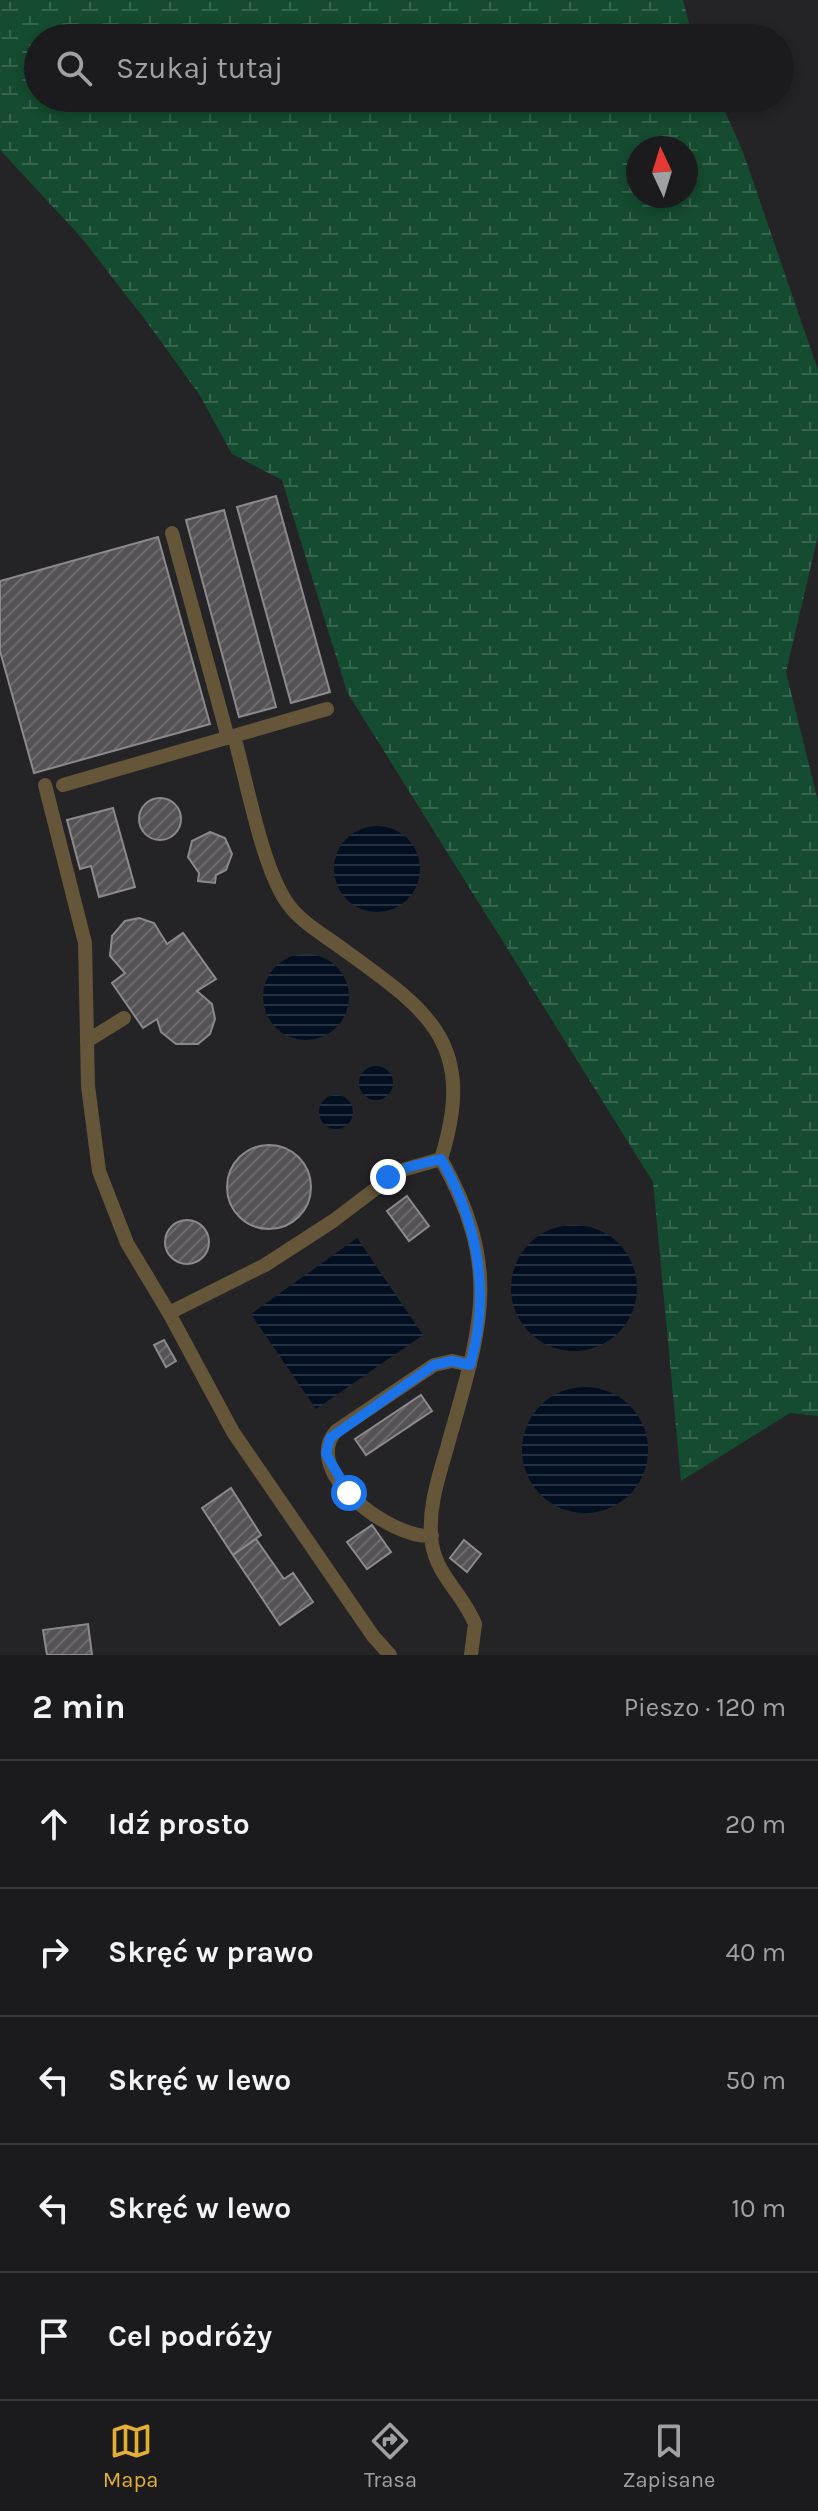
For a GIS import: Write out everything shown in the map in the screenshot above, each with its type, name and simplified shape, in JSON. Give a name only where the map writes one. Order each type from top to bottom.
[{"type":"lane","points":[[172,533],[272,871],[288,904],[305,921],[414,1003],[445,1046],[452,1062],[449,1132],[441,1159],[459,1196],[478,1258],[481,1316],[431,1515],[432,1536],[442,1575],[475,1624],[471,1655]]},
{"type":"lane","points":[[63,785],[327,709]]},
{"type":"lane","points":[[45,785],[85,943],[90,1119],[99,1171],[127,1243],[233,1432],[373,1636],[390,1655]]},
{"type":"lane","points":[[87,1041],[124,1018]]},
{"type":"lane","points":[[169,1313],[265,1265],[399,1171],[441,1159]]},
{"type":"lane","points":[[432,1536],[408,1535],[366,1510],[338,1478],[326,1454],[326,1447],[336,1431],[434,1365],[452,1361],[470,1365]]},
{"type":"green space","points":[[0,0],[683,0],[689,24],[24,24],[24,112],[725,112],[743,152],[818,370],[818,536],[786,672],[818,801],[818,1416],[790,1413],[681,1481],[653,1182],[347,692],[282,480],[232,454],[199,394],[80,236],[0,150]]},
{"type":"water","points":[[377,826],[393,830],[407,839],[416,853],[420,869],[416,885],[407,899],[393,908],[377,912],[361,908],[347,899],[338,885],[334,869],[338,853],[347,839],[361,830]]},
{"type":"water","points":[[306,954],[322,958],[336,967],[345,981],[349,997],[345,1013],[336,1027],[322,1036],[306,1040],[290,1036],[276,1027],[267,1013],[263,997],[267,981],[276,967],[290,958]]},
{"type":"water","points":[[376,1066],[388,1071],[393,1083],[388,1095],[376,1100],[364,1095],[359,1083],[364,1071]]},
{"type":"water","points":[[336,1095],[348,1100],[353,1112],[348,1124],[336,1129],[324,1124],[319,1112],[324,1100]]},
{"type":"water","points":[[574,1225],[598,1230],[618,1244],[632,1264],[637,1288],[632,1312],[618,1332],[598,1346],[574,1351],[550,1346],[530,1332],[516,1312],[511,1288],[516,1264],[530,1244],[550,1230]]},
{"type":"water","points":[[357,1238],[423,1335],[316,1409],[251,1314]]},
{"type":"water","points":[[585,1387],[609,1392],[629,1406],[643,1426],[648,1450],[643,1474],[629,1494],[609,1508],[585,1513],[561,1508],[541,1494],[527,1474],[522,1450],[527,1426],[541,1406],[561,1392]]},
{"type":"building","points":[[276,496],[330,692],[291,703],[237,507]]},
{"type":"building","points":[[224,510],[276,707],[239,717],[186,520]]},
{"type":"building","points":[[158,537],[210,724],[34,773],[0,651],[0,581]]},
{"type":"building","points":[[160,798],[175,804],[181,819],[175,834],[160,840],[145,834],[139,819],[145,804]]},
{"type":"building","points":[[113,808],[135,887],[99,897],[91,866],[80,869],[67,820]]},
{"type":"building","points":[[210,832],[225,838],[232,854],[226,870],[216,875],[215,883],[198,881],[199,873],[188,857],[192,841]]},
{"type":"building","points":[[139,918],[154,923],[167,944],[183,933],[216,979],[197,991],[212,1004],[215,1019],[210,1034],[198,1044],[176,1044],[161,1032],[157,1019],[143,1028],[112,983],[125,973],[110,956],[112,936],[125,921]]},
{"type":"building","points":[[261,1145],[277,1145],[293,1152],[304,1163],[311,1187],[308,1203],[299,1217],[277,1229],[261,1229],[245,1222],[234,1211],[227,1195],[227,1179],[234,1163],[245,1152]]},
{"type":"building","points":[[407,1196],[429,1226],[409,1241],[387,1211]]},
{"type":"building","points":[[187,1220],[203,1226],[209,1242],[203,1258],[187,1264],[171,1258],[165,1242],[171,1226]]},
{"type":"building","points":[[164,1340],[176,1361],[166,1367],[154,1345]]},
{"type":"building","points":[[421,1395],[432,1411],[366,1455],[355,1439]]},
{"type":"building","points":[[231,1488],[261,1535],[233,1555],[202,1508]]},
{"type":"building","points":[[372,1525],[391,1552],[367,1569],[347,1542]]},
{"type":"building","points":[[256,1539],[284,1579],[293,1573],[313,1602],[280,1625],[233,1555]]},
{"type":"building","points":[[464,1540],[481,1554],[467,1572],[450,1558]]},
{"type":"building","points":[[88,1624],[92,1655],[47,1655],[43,1630]]},
{"type":"route","points":[[349,1493],[326,1454],[330,1438],[434,1365],[452,1361],[470,1365],[481,1316],[482,1296],[474,1240],[459,1196],[441,1159],[409,1167],[388,1177]]}]
